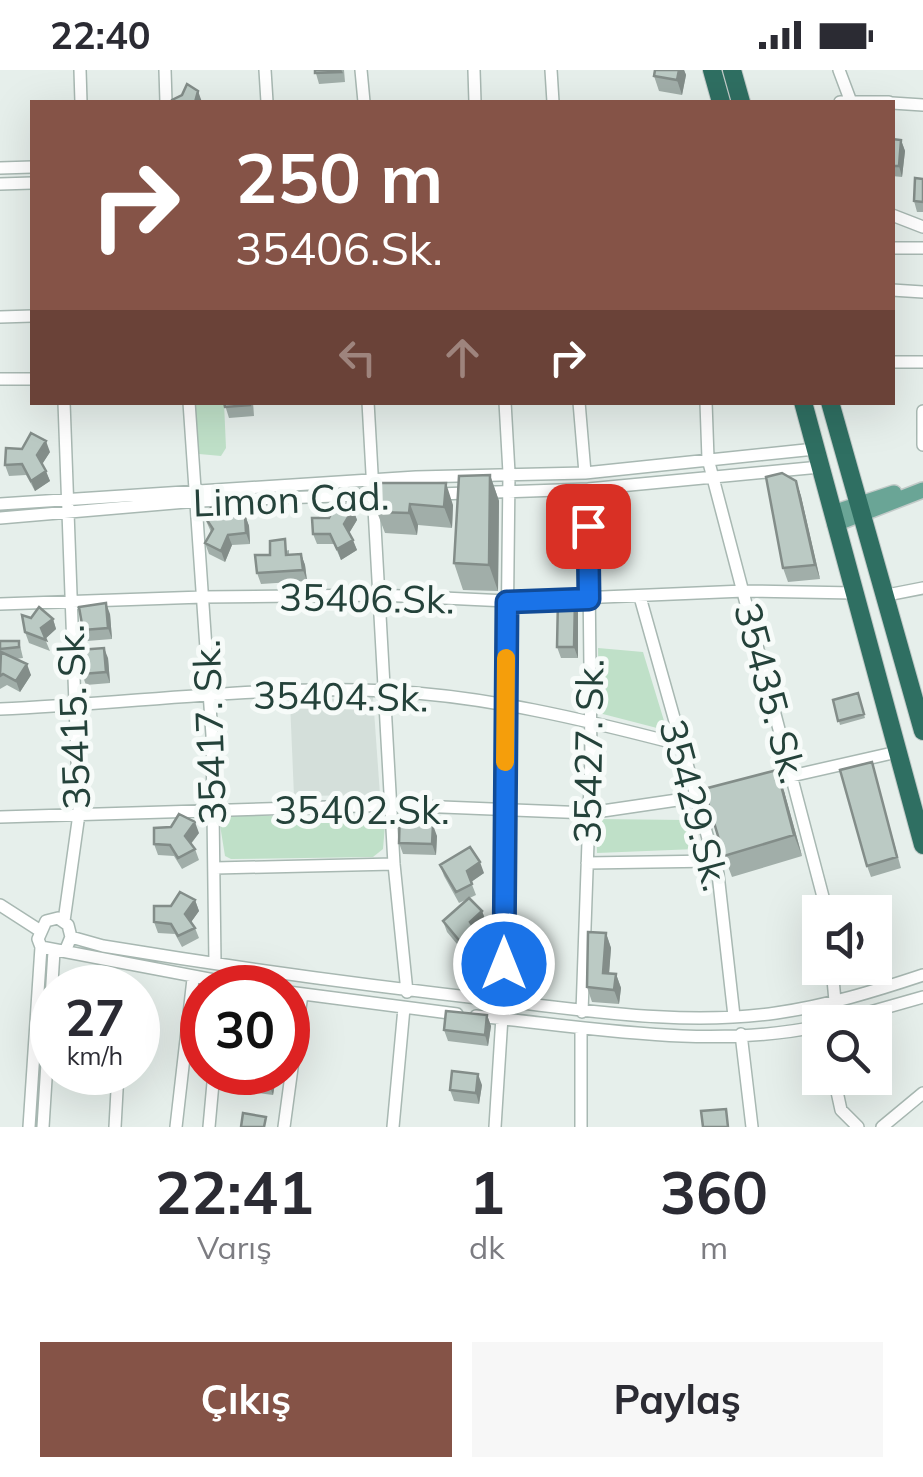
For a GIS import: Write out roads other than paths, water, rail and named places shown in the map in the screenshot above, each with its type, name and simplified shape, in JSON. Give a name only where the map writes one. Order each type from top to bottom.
[{"type":"highway","points":[[712,70],[720,100]]},
{"type":"highway","points":[[732,70],[740,100]]},
{"type":"highway","points":[[804,405],[923,845]]},
{"type":"highway","points":[[831,405],[882,596],[916,682],[923,731]]},
{"type":"main road","points":[[834,518],[923,489]]},
{"type":"street","points":[[80,70],[81,100]]},
{"type":"street","points":[[164,70],[166,100]]},
{"type":"street","points":[[265,70],[267,100]]},
{"type":"street","points":[[362,70],[364,100]]},
{"type":"street","points":[[474,70],[475,100]]},
{"type":"street","points":[[551,70],[553,100]]},
{"type":"street","points":[[839,70],[846,100]]},
{"type":"street","points":[[895,103],[923,104]]},
{"type":"street","points":[[0,168],[30,166]]},
{"type":"street","points":[[0,184],[30,183]]},
{"type":"street","points":[[895,216],[923,226]]},
{"type":"street","points":[[895,248],[923,248]]},
{"type":"street","points":[[895,290],[923,292]]},
{"type":"street","points":[[0,316],[30,316]]},
{"type":"street","points":[[895,362],[923,362]]},
{"type":"street","points":[[0,379],[30,379]]},
{"type":"street","name":"35415. Sk.","points":[[64,405],[78,814],[64,921]]},
{"type":"street","name":"35417. Sk.","points":[[190,405],[209,695],[215,964]]},
{"type":"street","points":[[368,405],[394,864],[407,992]]},
{"type":"street","points":[[495,1127],[504,1002],[509,474],[505,405]]},
{"type":"street","points":[[579,405],[585,473]]},
{"type":"street","name":"35435. Sk.","points":[[706,405],[708,459],[823,895]]},
{"type":"street","points":[[922,437],[923,411]]},
{"type":"street","name":"Limon Cad.","points":[[0,504],[66,505],[372,488],[509,474],[585,473],[708,459],[818,458]]},
{"type":"street","name":"Limon Cad.","points":[[431,494],[588,489],[818,458]]},
{"type":"street","name":"Limon Cad.","points":[[372,488],[411,494]]},
{"type":"street","name":"35427. Sk.","points":[[582,1012],[589,814],[588,489]]},
{"type":"street","name":"Limon Cad.","points":[[0,518],[66,505]]},
{"type":"street","points":[[882,596],[923,588]]},
{"type":"street","name":"35406.Sk.","points":[[0,604],[380,595],[507,602],[744,591],[854,593]]},
{"type":"street","name":"35429.Sk.","points":[[640,596],[678,744],[714,861],[726,920],[734,1016]]},
{"type":"street","name":"35404.Sk.","points":[[0,709],[209,695],[386,691],[506,704],[678,744]]},
{"type":"street","points":[[743,788],[898,752]]},
{"type":"street","name":"35402.Sk.","points":[[0,817],[393,805],[589,814],[727,792]]},
{"type":"street","points":[[587,863],[714,861]]},
{"type":"street","points":[[214,868],[394,864]]},
{"type":"street","points":[[0,904],[39,930],[30,1127]]},
{"type":"street","points":[[39,930],[52,918],[64,921],[60,965]]},
{"type":"street","points":[[64,946],[93,957],[180,975]]},
{"type":"street","points":[[41,947],[64,946],[215,964],[582,1012],[734,1016],[836,1001],[923,975]]},
{"type":"street","points":[[834,985],[834,1005]]},
{"type":"street","points":[[310,995],[580,1028],[741,1034],[802,1027]]},
{"type":"street","points":[[892,1006],[923,997]]},
{"type":"street","points":[[394,1127],[404,1008]]},
{"type":"street","points":[[580,1028],[581,1127]]},
{"type":"street","points":[[741,1034],[752,1127]]},
{"type":"street","points":[[176,1127],[180,1092]]},
{"type":"street","points":[[882,1127],[923,1093]]},
{"type":"street","points":[[43,1127],[45,1095]]},
{"type":"street","points":[[115,1127],[117,1095]]},
{"type":"street","points":[[209,1127],[212,1095]]},
{"type":"street","points":[[284,1127],[288,1095]]},
{"type":"street","points":[[837,1095],[840,1110],[858,1127]]}]
